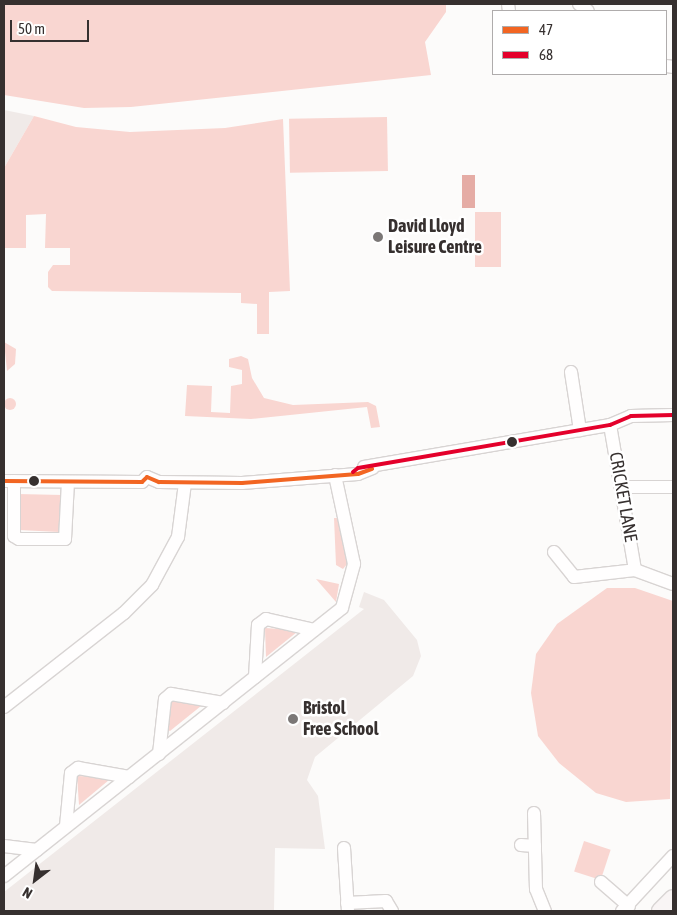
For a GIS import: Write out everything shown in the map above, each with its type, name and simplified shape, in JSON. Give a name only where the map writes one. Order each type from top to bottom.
[{"type":"main road","points":[[660,911],[673,898]]},
{"type":"street","points":[[571,372],[580,430]]},
{"type":"street","points":[[68,482],[65,539],[28,540],[14,536],[9,481],[142,482],[155,487],[159,482],[185,483],[335,476],[353,472],[358,468],[373,468],[627,421],[636,424],[646,418],[673,414]]},
{"type":"street","name":"CRICKET LANE","points":[[610,425],[635,570]]},
{"type":"street","points":[[4,876],[223,703],[346,602],[354,574],[335,476]]},
{"type":"street","points":[[5,703],[124,613],[152,584],[178,537],[185,483]]},
{"type":"street","points":[[622,487],[673,487]]},
{"type":"street","points":[[554,552],[574,577],[635,570],[673,584]]},
{"type":"street","points":[[255,677],[258,626],[266,619],[314,630]]},
{"type":"street","points":[[159,754],[165,699],[171,694],[223,703]]},
{"type":"street","points":[[66,826],[71,773],[78,768],[129,778]]},
{"type":"street","points":[[534,813],[536,889],[545,911]]},
{"type":"street","points":[[521,845],[535,846]]},
{"type":"street","points":[[4,846],[36,850]]},
{"type":"street","points":[[344,848],[348,907],[386,900],[392,911]]},
{"type":"street","points":[[601,882],[625,908],[659,868],[673,856]]},
{"type":"street","points":[[650,857],[659,868]]},
{"type":"shaded area","points":[[4,4],[446,4],[446,12],[425,42],[431,75],[131,107],[84,108],[4,95]]},
{"type":"shaded area","points":[[4,110],[34,116],[4,168]]},
{"type":"shaded area","points":[[34,116],[76,127],[130,132],[225,128],[283,119],[290,291],[269,292],[269,334],[257,334],[257,304],[241,303],[241,293],[52,291],[48,287],[48,272],[53,265],[70,265],[70,248],[45,248],[46,214],[26,215],[26,248],[4,248],[4,168]]},
{"type":"shaded area","points":[[387,117],[388,171],[290,173],[289,119]]},
{"type":"shaded area","points":[[462,175],[475,175],[475,208],[462,208]]},
{"type":"shaded area","points":[[475,212],[501,212],[501,267],[475,267]]},
{"type":"shaded area","points":[[4,342],[16,349],[15,364],[7,371]]},
{"type":"shaded area","points":[[241,356],[248,359],[252,378],[264,398],[293,405],[368,402],[376,406],[380,427],[371,428],[367,407],[251,419],[185,416],[187,385],[212,386],[211,412],[230,413],[231,386],[242,384],[242,370],[229,367],[229,359]]},
{"type":"shaded area","points":[[8,398],[12,398],[16,404],[12,410],[8,410],[4,406],[4,402]]},
{"type":"shaded area","points":[[17,494],[63,495],[59,532],[19,530]]},
{"type":"shaded area","points":[[334,518],[338,518],[348,563],[343,569],[336,565]]},
{"type":"shaded area","points":[[316,579],[339,584],[336,602]]},
{"type":"shaded area","points":[[607,588],[635,588],[673,601],[670,799],[626,802],[596,793],[559,763],[538,736],[531,693],[536,654],[557,624]]},
{"type":"shaded area","name":"Bristol Free School","points":[[364,592],[384,600],[417,640],[421,656],[413,676],[315,757],[307,780],[318,796],[325,849],[275,848],[274,911],[4,911],[4,892],[364,609],[359,607]]},
{"type":"shaded area","points":[[265,628],[296,630],[297,632],[266,657]]},
{"type":"shaded area","points":[[170,700],[200,703],[201,706],[170,731],[166,729]]},
{"type":"shaded area","points":[[77,776],[109,777],[109,780],[79,805]]},
{"type":"shaded area","points":[[584,841],[611,850],[601,880],[574,871]]},
{"type":"transit line","name":"68","points":[[353,472],[358,468],[610,425],[631,416],[673,415]]},
{"type":"transit line","name":"47","points":[[4,481],[142,482],[147,477],[159,482],[242,483],[358,474],[372,469]]},
{"type":"place","name":"David Lloyd Leisure Centre","points":[[378,237]]},
{"type":"place","name":"Bristol Free School","points":[[293,719]]}]
